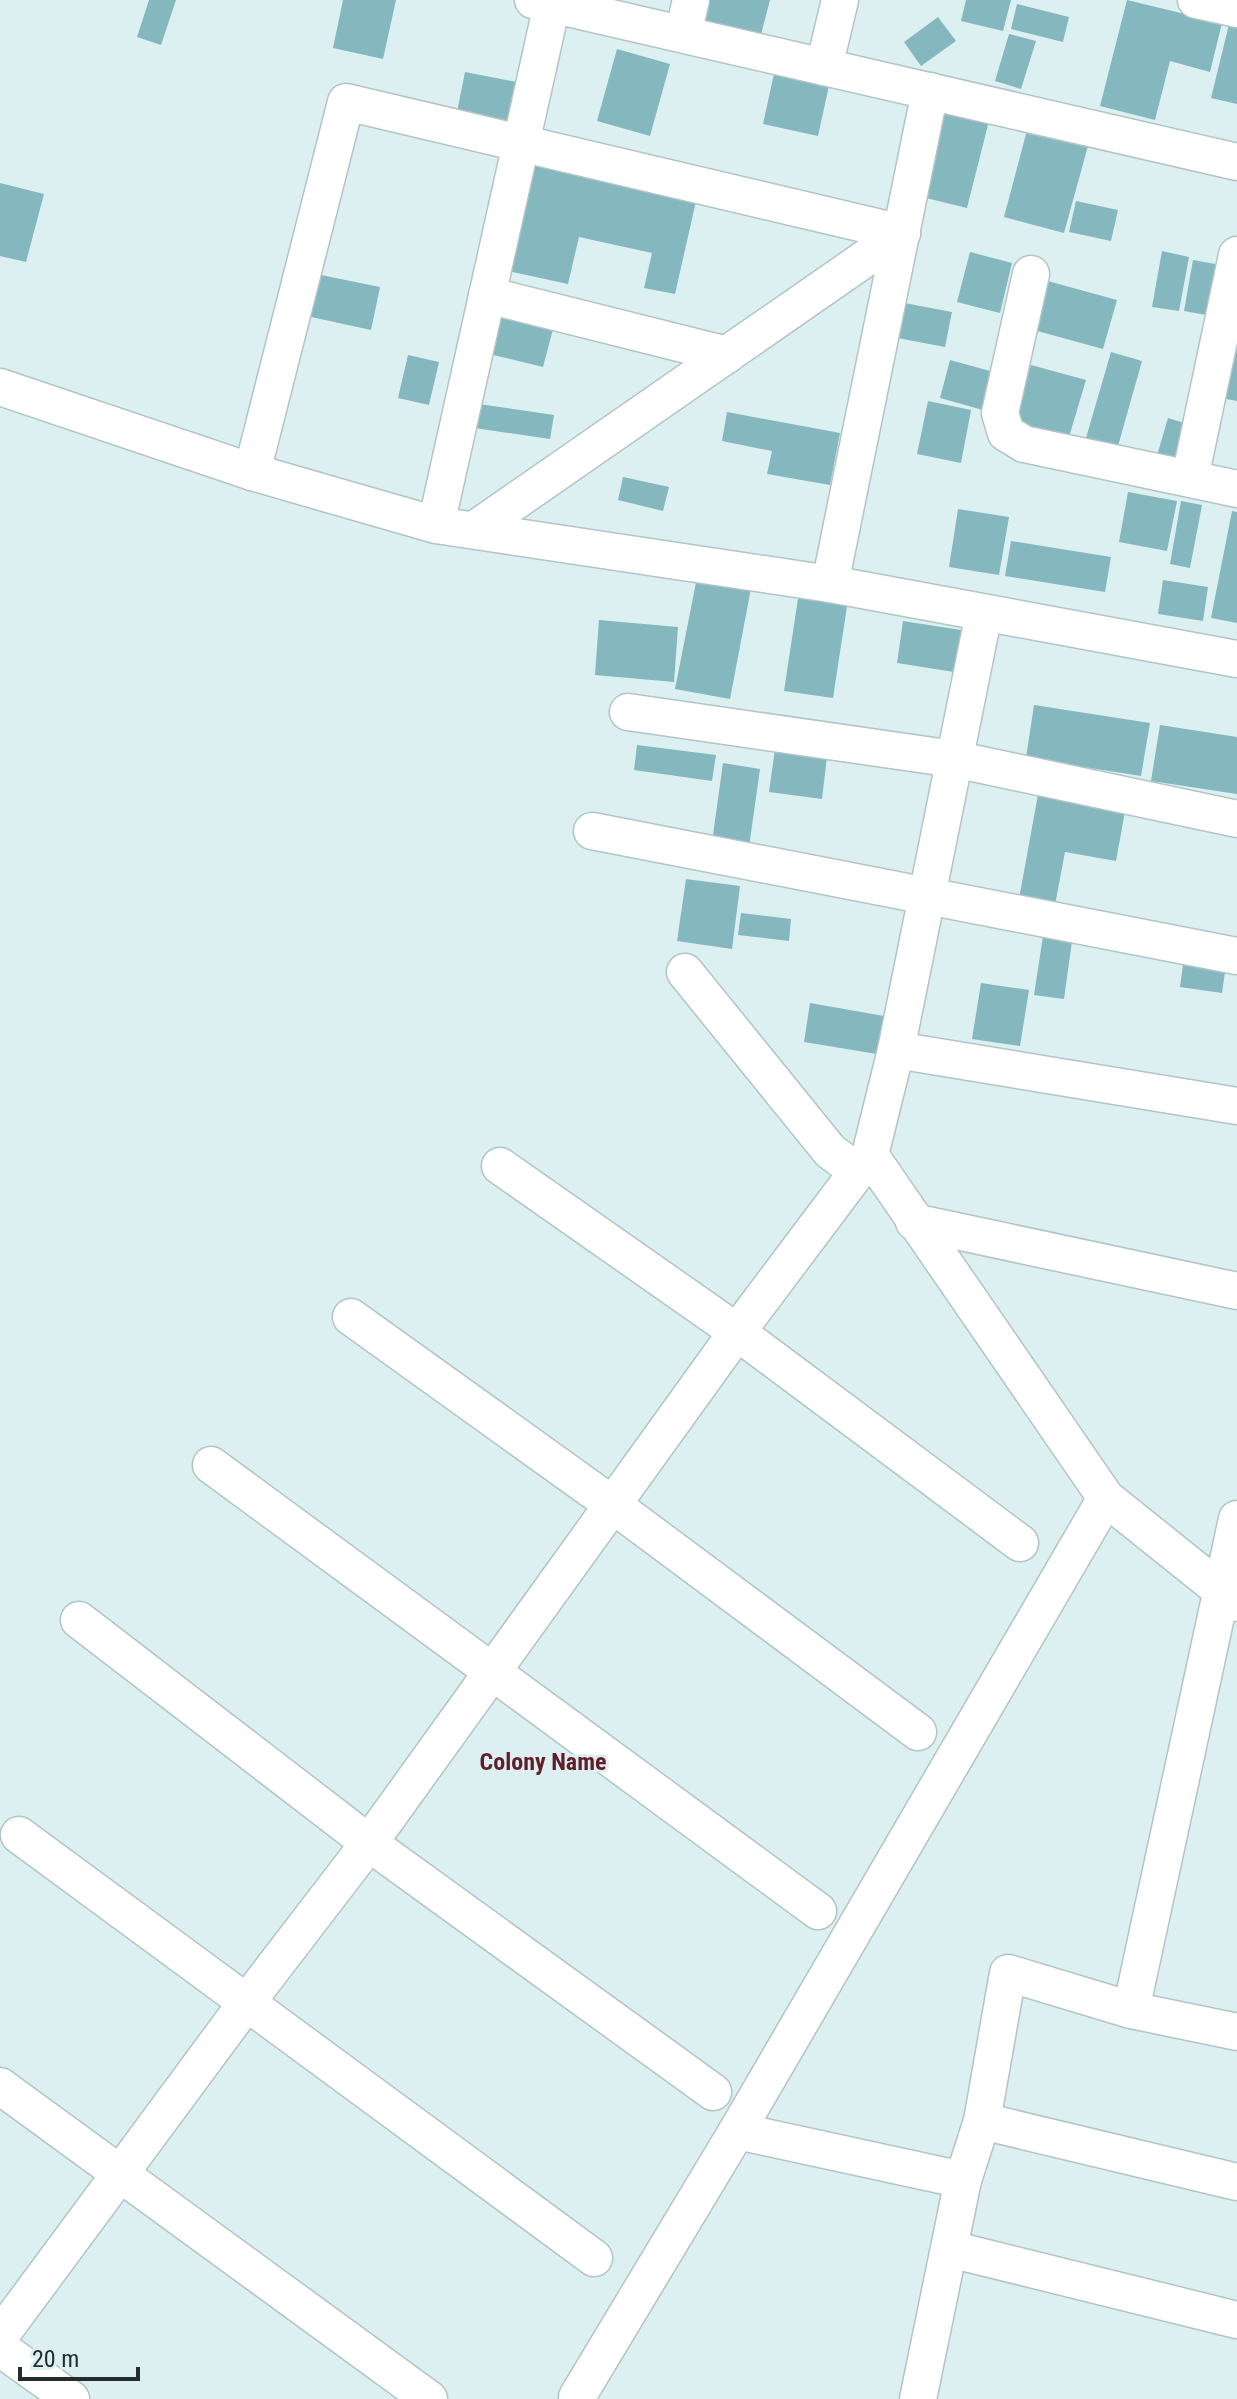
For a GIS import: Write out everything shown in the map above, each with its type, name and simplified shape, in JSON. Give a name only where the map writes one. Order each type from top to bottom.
[{"type":"street","points":[[824,67],[840,0]]},
{"type":"street","points":[[1196,0],[1237,9]]},
{"type":"street","points":[[436,525],[521,143],[546,1],[687,17],[824,67],[1237,162]]},
{"type":"street","points":[[830,584],[930,91]]},
{"type":"street","points":[[252,472],[346,102],[902,233]]},
{"type":"street","points":[[474,530],[902,233]]},
{"type":"street","points":[[1190,478],[1237,255]]},
{"type":"street","points":[[1031,274],[1000,413],[1006,433],[1024,444],[1237,489]]},
{"type":"street","points":[[487,295],[727,355]]},
{"type":"street","points":[[0,387],[252,472],[436,525],[830,584],[1237,659]]},
{"type":"street","points":[[0,2336],[369,1843],[737,1332],[864,1163],[896,1050],[984,613]]},
{"type":"street","points":[[628,712],[954,759],[1237,819]]},
{"type":"street","points":[[592,831],[1237,956]]},
{"type":"street","points":[[685,972],[830,1151],[864,1163],[914,1222],[1106,1498],[1229,1596]]},
{"type":"street","points":[[896,1050],[1237,1106]]},
{"type":"street","points":[[500,1166],[737,1332],[1020,1543]]},
{"type":"street","points":[[914,1222],[1237,1291]]},
{"type":"street","points":[[351,1317],[613,1505],[918,1732]]},
{"type":"street","points":[[211,1465],[818,1911]]},
{"type":"street","points":[[577,2397],[737,2131],[1106,1498]]},
{"type":"street","points":[[1131,2010],[1229,1596],[1237,1519]]},
{"type":"street","points":[[79,1620],[369,1843],[713,2092]]},
{"type":"street","points":[[19,1835],[594,2258]]},
{"type":"street","points":[[918,2399],[963,2180],[982,2121],[1008,1973],[1131,2010],[1237,2032]]},
{"type":"street","points":[[0,2086],[429,2399]]},
{"type":"street","points":[[982,2121],[1237,2182]]},
{"type":"street","points":[[737,2131],[963,2180]]},
{"type":"street","points":[[950,2249],[1237,2320]]},
{"type":"street","points":[[0,2348],[71,2399]]},
{"type":"building","points":[[149,0],[176,0],[161,45],[137,37]]},
{"type":"building","points":[[343,0],[396,0],[383,59],[333,48]]},
{"type":"building","points":[[706,0],[770,0],[759,42],[699,26]]},
{"type":"building","points":[[966,0],[1011,0],[1003,31],[961,21]]},
{"type":"building","points":[[1127,0],[1222,23],[1210,72],[1170,61],[1155,120],[1100,106]]},
{"type":"building","points":[[1017,4],[1069,17],[1063,42],[1011,29]]},
{"type":"building","points":[[1232,12],[1237,13],[1237,104],[1211,98]]},
{"type":"building","points":[[938,17],[956,41],[921,66],[904,42]]},
{"type":"building","points":[[1009,34],[1036,41],[1021,89],[995,81]]},
{"type":"building","points":[[617,49],[670,64],[650,136],[597,121]]},
{"type":"building","points":[[775,69],[830,81],[818,136],[763,124]]},
{"type":"building","points":[[465,72],[517,82],[509,123],[457,112]]},
{"type":"building","points":[[939,99],[991,113],[967,208],[914,195]]},
{"type":"building","points":[[1030,119],[1091,135],[1064,233],[1004,217]]},
{"type":"building","points":[[529,160],[697,197],[675,294],[644,288],[652,253],[579,237],[568,284],[504,270]]},
{"type":"building","points":[[0,183],[44,194],[26,262],[0,256]]},
{"type":"building","points":[[1076,201],[1118,210],[1111,241],[1069,232]]},
{"type":"building","points":[[1162,251],[1189,257],[1179,311],[1152,307]]},
{"type":"building","points":[[970,252],[1012,263],[1000,313],[957,302]]},
{"type":"building","points":[[1193,260],[1221,265],[1212,316],[1184,311]]},
{"type":"building","points":[[311,273],[380,287],[371,330],[302,315]]},
{"type":"building","points":[[1237,274],[1237,401],[1211,396]]},
{"type":"building","points":[[1044,280],[1117,300],[1103,349],[1030,329]]},
{"type":"building","points":[[894,301],[952,312],[945,347],[887,336]]},
{"type":"building","points":[[500,305],[556,318],[543,367],[489,354]]},
{"type":"building","points":[[1111,352],[1142,361],[1118,446],[1086,438]]},
{"type":"building","points":[[408,355],[439,362],[429,405],[398,398]]},
{"type":"building","points":[[950,360],[1001,374],[990,412],[940,398]]},
{"type":"building","points":[[1031,365],[1086,380],[1069,437],[1014,422]]},
{"type":"building","points":[[928,401],[971,410],[961,463],[917,454]]},
{"type":"building","points":[[472,403],[554,415],[550,439],[468,427]]},
{"type":"building","points":[[727,412],[840,433],[830,485],[767,474],[772,451],[722,441]]},
{"type":"building","points":[[1168,418],[1191,425],[1178,465],[1156,459]]},
{"type":"building","points":[[623,477],[669,487],[663,511],[618,500]]},
{"type":"building","points":[[1128,492],[1177,501],[1167,551],[1119,542]]},
{"type":"building","points":[[1181,501],[1202,505],[1190,568],[1170,564]]},
{"type":"building","points":[[958,509],[1009,517],[999,575],[949,567]]},
{"type":"building","points":[[1232,511],[1237,512],[1237,623],[1211,618]]},
{"type":"building","points":[[1011,541],[1111,557],[1105,592],[1005,576]]},
{"type":"building","points":[[699,567],[753,578],[730,699],[675,689]]},
{"type":"building","points":[[1163,580],[1208,587],[1203,621],[1158,614]]},
{"type":"building","points":[[799,592],[848,600],[833,698],[784,691]]},
{"type":"building","points":[[599,620],[678,627],[674,682],[595,675]]},
{"type":"building","points":[[903,621],[961,630],[954,672],[897,663]]},
{"type":"building","points":[[1034,705],[1150,723],[1141,776],[1026,758]]},
{"type":"building","points":[[1160,725],[1237,737],[1237,794],[1151,781]]},
{"type":"building","points":[[776,742],[828,748],[822,799],[769,792]]},
{"type":"building","points":[[637,745],[716,755],[712,781],[634,770]]},
{"type":"building","points":[[723,763],[760,769],[749,847],[712,842]]},
{"type":"building","points":[[1039,789],[1126,806],[1116,861],[1065,852],[1055,905],[1019,899]]},
{"type":"building","points":[[686,879],[740,886],[732,949],[677,941]]},
{"type":"building","points":[[741,913],[791,919],[789,941],[738,935]]},
{"type":"building","points":[[1043,936],[1072,941],[1064,999],[1034,995]]},
{"type":"building","points":[[1183,965],[1225,972],[1222,993],[1180,987]]},
{"type":"building","points":[[981,983],[1029,990],[1020,1046],[972,1039]]},
{"type":"building","points":[[810,1003],[884,1016],[877,1054],[804,1042]]},
{"type":"district","name":"Colony Name","points":[[543,1762]]}]
